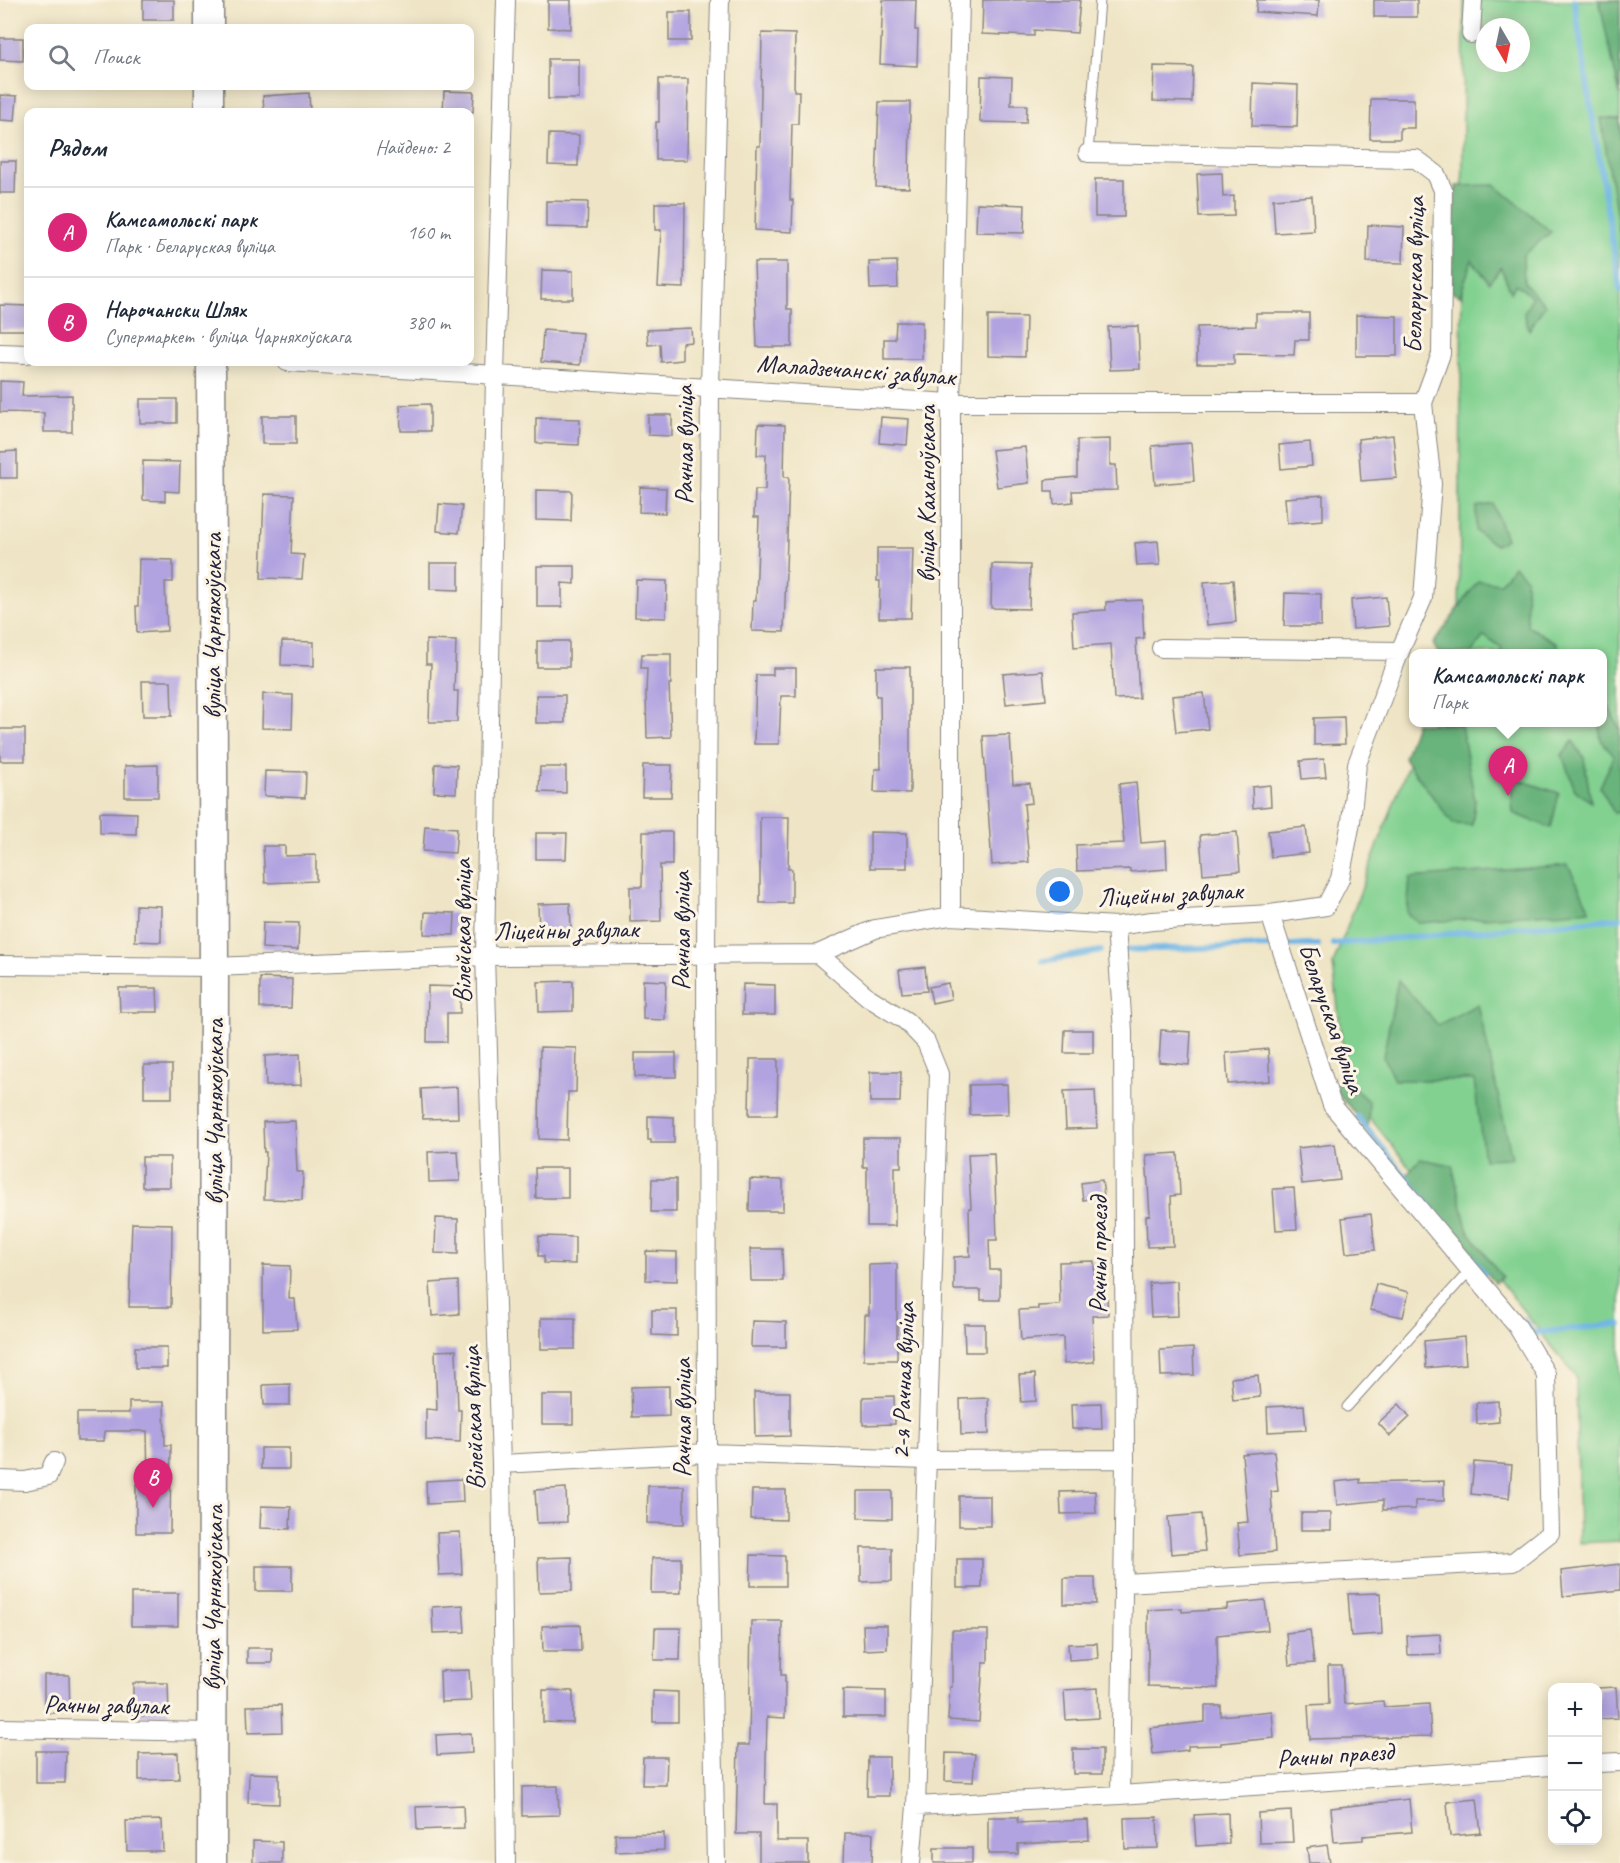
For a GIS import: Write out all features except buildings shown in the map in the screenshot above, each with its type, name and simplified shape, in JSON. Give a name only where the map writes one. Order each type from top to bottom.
[{"type":"main road","points":[[209,0],[209,24]]},
{"type":"main road","points":[[209,90],[209,108]]},
{"type":"main road","name":"вуліца Чарняхоўскага","points":[[211,366],[214,967],[212,1863]]},
{"type":"street","name":"Вілейская вуліца","points":[[506,0],[495,373],[485,957],[501,1464],[506,1863]]},
{"type":"street","name":"Рачная вуліца","points":[[716,1863],[707,1453],[706,954],[710,387],[720,0]]},
{"type":"street","name":"вуліца Каханоўскага","points":[[951,916],[951,403],[960,0]]},
{"type":"street","points":[[1471,34],[1473,0]]},
{"type":"street","name":"Беларуская вуліца","points":[[1088,153],[1416,159],[1436,174],[1443,190],[1441,354],[1423,404],[1432,484],[1423,598],[1400,651],[1358,764],[1351,822],[1340,879],[1326,906],[1270,914],[1332,1105],[1517,1326],[1546,1374],[1550,1533],[1513,1562],[1124,1583]]},
{"type":"street","points":[[0,353],[24,354]]},
{"type":"street","name":"Маладзечанскі завулак","points":[[363,366],[951,403],[1423,404]]},
{"type":"street","points":[[1161,648],[1400,651]]},
{"type":"street","name":"Ліцейны завулак","points":[[0,965],[214,967],[485,957],[818,954],[875,928],[951,916],[1116,926],[1152,921],[1270,914]]},
{"type":"street","name":"Рачны праезд","points":[[1116,926],[1123,1031],[1125,1459],[1120,1795]]},
{"type":"street","name":"2-я Рачная вуліца","points":[[818,954],[868,997],[906,1021],[926,1042],[939,1074],[916,1806],[911,1863]]},
{"type":"street","points":[[501,1464],[707,1453],[926,1460],[1125,1459]]},
{"type":"street","points":[[0,1480],[25,1481],[48,1476],[54,1462]]},
{"type":"street","name":"Рачны завулак","points":[[0,1728],[212,1732]]},
{"type":"street","points":[[1602,1763],[1620,1762]]},
{"type":"street","name":"Рачны праезд","points":[[916,1806],[1120,1795],[1548,1766]]},
{"type":"lane","points":[[1088,153],[1100,0]]},
{"type":"lane","points":[[1347,1407],[1470,1270]]},
{"type":"green space","points":[[1464,0],[1620,0],[1620,1541],[1579,1543],[1576,1377],[1347,1089],[1333,964],[1422,727],[1607,727],[1607,649],[1451,649],[1459,628]]},
{"type":"green space","points":[[1599,0],[1620,0],[1620,95]]},
{"type":"green space","points":[[1601,118],[1620,119],[1620,236]]},
{"type":"green space","points":[[1495,185],[1551,232],[1523,255],[1524,283],[1545,305],[1529,330],[1524,313],[1532,297],[1516,284],[1511,292],[1501,268],[1489,282],[1472,260],[1460,296],[1451,292],[1456,186]]},
{"type":"green space","points":[[1493,504],[1506,539],[1496,545],[1476,531],[1476,507]]},
{"type":"green space","points":[[1514,566],[1526,578],[1527,626],[1557,643],[1558,649],[1502,649],[1484,636],[1474,649],[1436,649],[1433,644],[1478,581],[1500,583]]},
{"type":"green space","points":[[1607,703],[1620,731],[1620,812],[1614,813],[1600,787],[1614,756],[1601,740],[1599,727],[1607,727]]},
{"type":"green space","points":[[1415,727],[1461,727],[1475,801],[1472,825],[1453,824],[1404,758]]},
{"type":"green space","points":[[1573,741],[1584,758],[1591,802],[1575,790],[1562,755]]},
{"type":"green space","points":[[1510,777],[1559,793],[1551,828],[1513,813]]},
{"type":"green space","points":[[1568,865],[1590,910],[1420,923],[1407,914],[1410,878]]},
{"type":"green space","points":[[1398,980],[1438,1025],[1478,1004],[1512,1158],[1484,1159],[1474,1080],[1394,1080],[1383,1057]]},
{"type":"green space","points":[[1344,1079],[1369,1102],[1368,1127],[1331,1087]]},
{"type":"green space","points":[[1420,1159],[1452,1165],[1467,1229],[1502,1277],[1495,1283],[1407,1175]]},
{"type":"waterway","points":[[1574,0],[1620,290]]},
{"type":"waterway","points":[[1333,944],[1620,918]]},
{"type":"waterway","points":[[1288,945],[1318,945]]},
{"type":"waterway","points":[[1119,950],[1275,946]]},
{"type":"waterway","points":[[1043,961],[1101,951]]},
{"type":"waterway","points":[[1357,1117],[1484,1273]]},
{"type":"waterway","points":[[1523,1320],[1533,1333],[1620,1324]]},
{"type":"place","name":"Камсамольскі парк","points":[[1508,796]]},
{"type":"place","name":"Нарочански Шлях","points":[[153,1508]]}]
